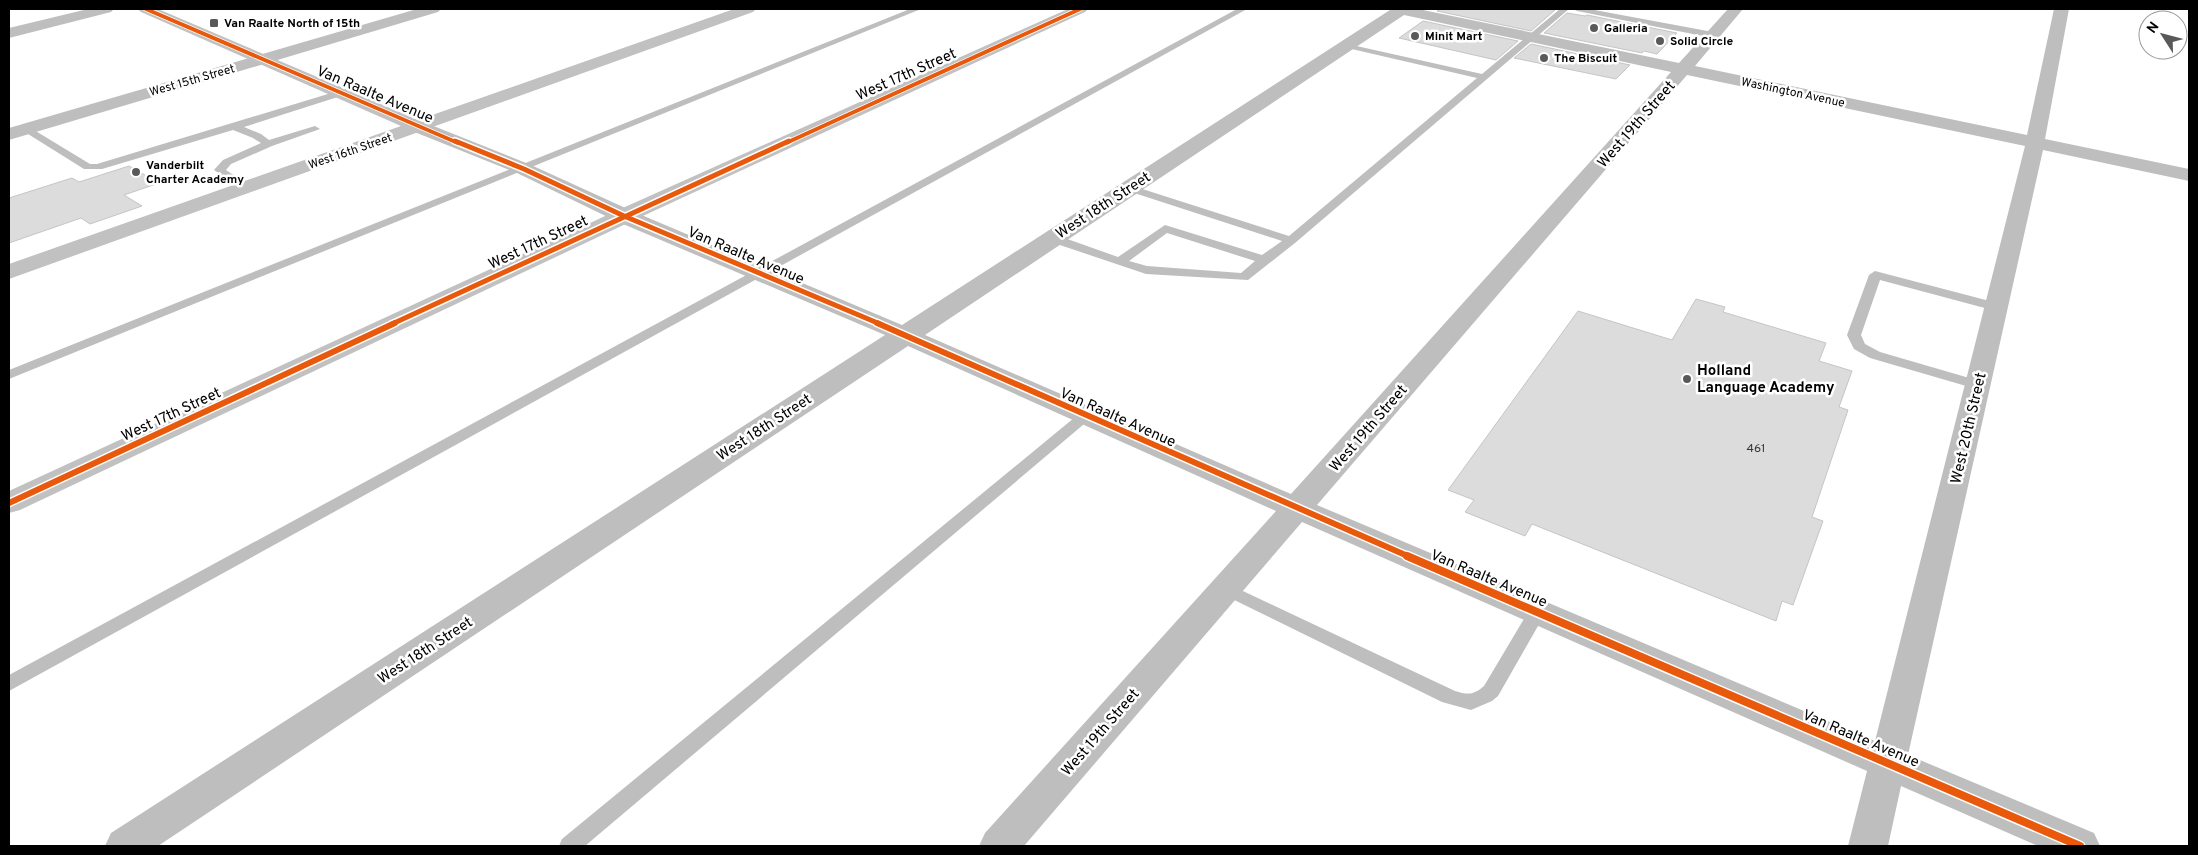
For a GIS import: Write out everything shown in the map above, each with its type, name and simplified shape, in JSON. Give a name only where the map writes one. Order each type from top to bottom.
[{"type":"street","points":[[9,33],[106,9]]},
{"type":"street","name":"Van Raalte Avenue","points":[[146,9],[419,127],[524,168],[624,216],[905,335],[1085,416],[2080,846]]},
{"type":"street","name":"West 15th Street","points":[[17,131],[433,9]]},
{"type":"street","name":"West 16th Street","points":[[9,272],[748,9]]},
{"type":"street","name":"West 17th Street","points":[[9,503],[624,216],[1080,9]]},
{"type":"street","name":"Washington Avenue","points":[[1400,9],[2189,175]]},
{"type":"street","name":"West 18th Street","points":[[126,846],[1400,9]]},
{"type":"street","name":"West 19th Street","points":[[999,846],[1736,9]]},
{"type":"street","name":"West 20th Street","points":[[1868,846],[2035,142],[2062,9]]},
{"type":"lane","points":[[9,375],[917,9]]},
{"type":"lane","points":[[9,684],[1243,9]]},
{"type":"lane","points":[[1052,238],[1146,270],[1244,277],[1565,9]]},
{"type":"lane","points":[[1577,9],[1713,35]]},
{"type":"lane","points":[[1346,46],[1484,77]]},
{"type":"lane","points":[[17,131],[88,167],[98,167],[341,93]]},
{"type":"lane","points":[[234,127],[257,136],[268,144]]},
{"type":"lane","points":[[246,188],[219,170],[227,162],[268,144],[315,129]]},
{"type":"lane","points":[[1129,188],[1290,240]]},
{"type":"lane","points":[[1120,262],[1165,229],[1264,260]]},
{"type":"lane","points":[[1978,385],[1875,355],[1859,346],[1854,335],[1875,275],[1996,307]]},
{"type":"lane","points":[[570,846],[1085,416]]},
{"type":"lane","points":[[1226,589],[1449,697],[1466,702],[1481,701],[1492,691],[1537,612]]},
{"type":"building","points":[[1440,9],[1555,10],[1531,31],[1437,11]]},
{"type":"building","points":[[1567,13],[1587,15],[1677,33],[1657,54],[1644,51],[1642,53],[1544,33]]},
{"type":"building","points":[[1423,21],[1518,41],[1496,60],[1399,38]]},
{"type":"building","points":[[1531,44],[1630,65],[1616,79],[1514,58]]},
{"type":"building","points":[[129,166],[159,183],[124,195],[142,206],[90,224],[81,218],[9,243],[9,198],[72,178],[79,182]]},
{"type":"building","points":[[1696,299],[1725,307],[1723,312],[1826,343],[1819,361],[1852,371],[1839,407],[1848,410],[1812,517],[1823,521],[1793,605],[1782,601],[1776,621],[1532,524],[1525,536],[1465,512],[1474,500],[1448,490],[1578,311],[1672,340]]},
{"type":"cycle path","points":[[146,9],[419,127],[524,169],[624,216],[905,335],[1252,489],[2080,846]]},
{"type":"cycle path","points":[[9,503],[624,216],[1080,9]]},
{"type":"place","name":"Van Raalte North of 15th","points":[[214,23]]},
{"type":"place","name":"Galleria","points":[[1594,28]]},
{"type":"place","name":"Minit Mart","points":[[1415,36]]},
{"type":"place","name":"Solid Circle","points":[[1660,41]]},
{"type":"place","name":"The Biscuit","points":[[1544,58]]},
{"type":"place","name":"Vanderbilt Charter Academy","points":[[136,172]]},
{"type":"place","name":"Holland Language Academy","points":[[1687,379]]}]
